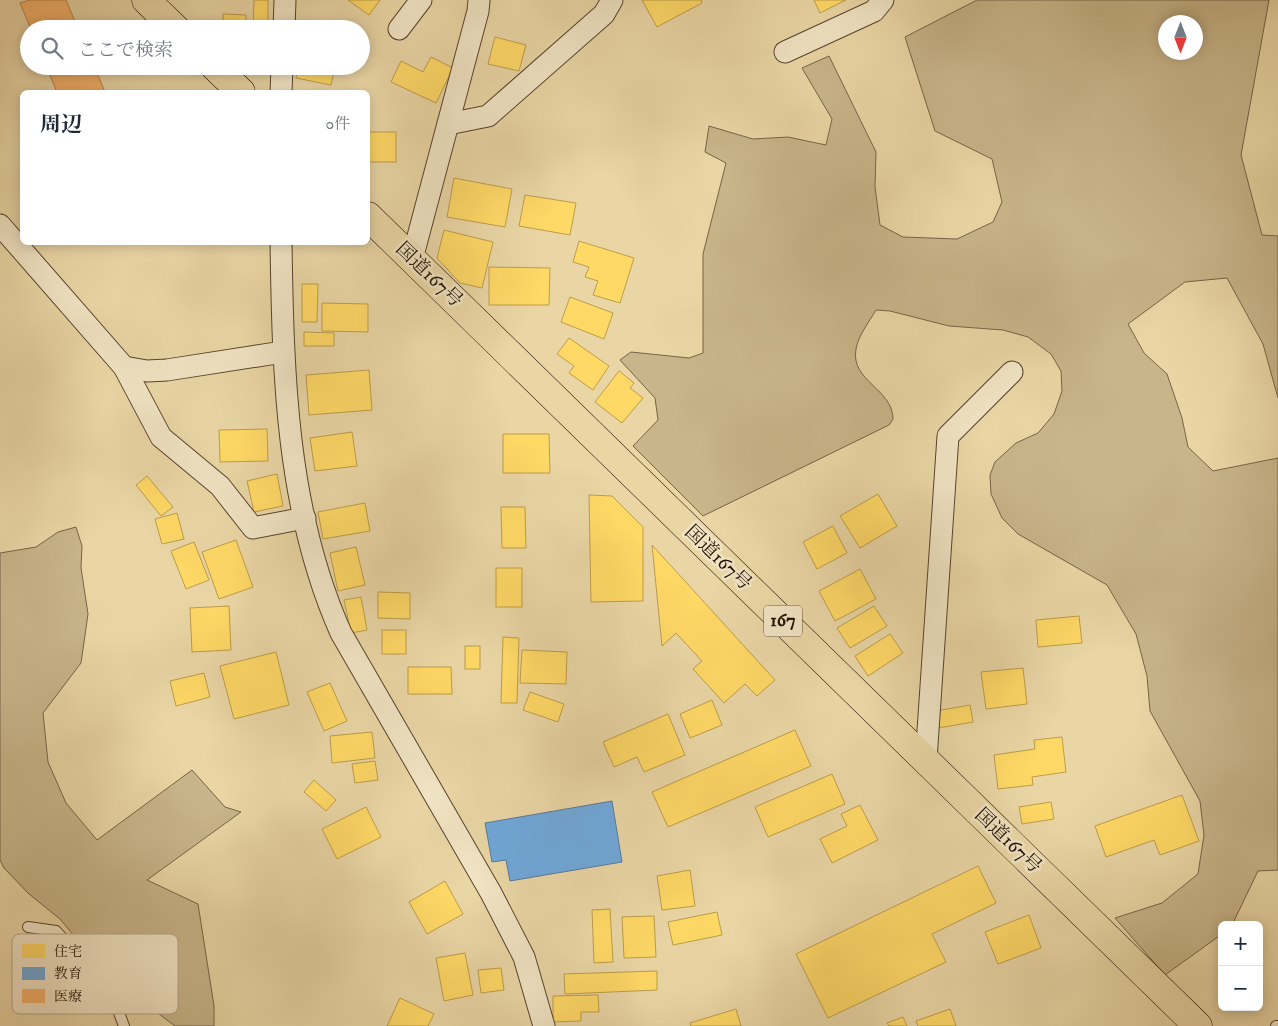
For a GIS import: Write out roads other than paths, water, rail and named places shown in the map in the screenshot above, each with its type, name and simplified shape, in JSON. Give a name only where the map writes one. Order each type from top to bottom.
[{"type":"highway","points":[[146,0],[167,20]]},
{"type":"highway","points":[[223,75],[239,90]]},
{"type":"highway","name":"国道167号","points":[[370,218],[1198,1026]]},
{"type":"street","points":[[284,20],[285,0]]},
{"type":"street","points":[[399,29],[421,0]]},
{"type":"street","points":[[412,259],[478,11],[479,0]]},
{"type":"street","points":[[448,124],[488,116],[604,14],[612,0]]},
{"type":"street","points":[[785,52],[874,12],[883,0]]},
{"type":"street","points":[[281,90],[282,75]]},
{"type":"street","points":[[0,225],[124,367],[161,437],[220,486],[241,510],[253,528],[304,518]]},
{"type":"street","points":[[281,245],[283,352],[291,450],[304,518],[328,605],[341,633],[491,893],[524,957],[544,1026]]},
{"type":"street","points":[[124,367],[147,371],[167,370],[283,352]]},
{"type":"street","points":[[926,760],[948,436],[1012,372]]},
{"type":"lane","points":[[28,927],[56,931],[59,934]]}]
